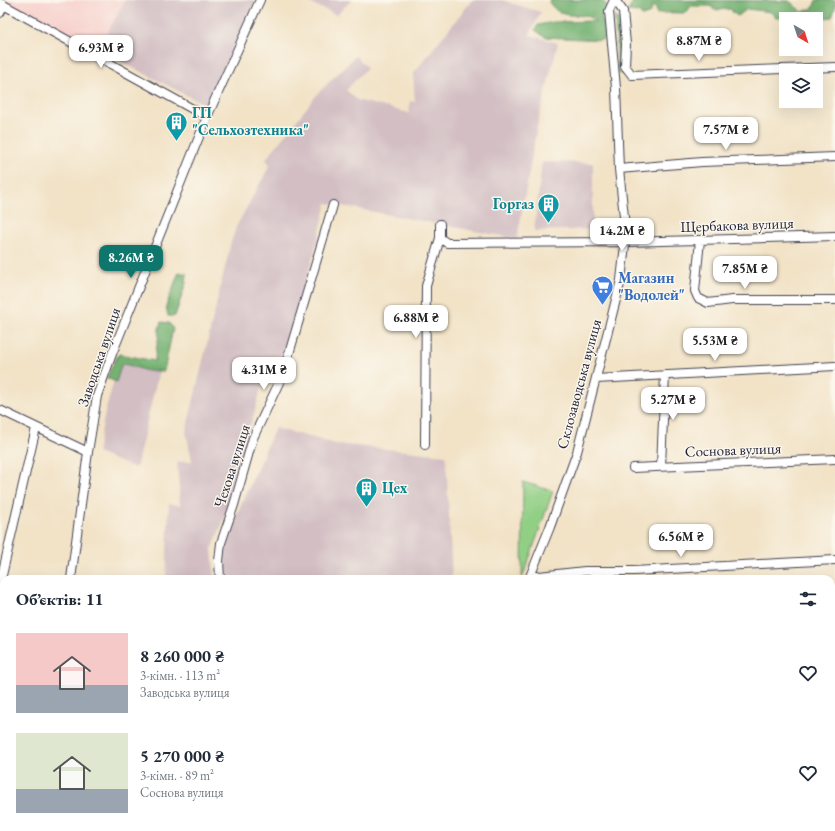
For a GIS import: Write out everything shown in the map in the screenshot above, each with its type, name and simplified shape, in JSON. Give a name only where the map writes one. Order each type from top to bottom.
[{"type":"street","name":"Заводська вулиця","points":[[72,575],[88,452],[98,396],[112,354],[207,117],[260,0]]},
{"type":"street","points":[[614,0],[623,12],[626,44],[626,66],[632,75],[835,67]]},
{"type":"street","name":"Склозаводська вулиця","points":[[530,575],[550,527],[577,452],[621,280],[626,236],[619,169],[616,88],[609,11],[614,0]]},
{"type":"street","points":[[0,13],[2,4],[207,117]]},
{"type":"street","points":[[619,169],[702,162],[835,157]]},
{"type":"street","name":"Чехова вулиця","points":[[220,575],[219,561],[221,543],[234,505],[253,438],[283,374],[333,205]]},
{"type":"street","points":[[425,445],[426,286],[440,238],[440,224]]},
{"type":"street","name":"Щербакова вулиця","points":[[440,238],[447,243],[626,242],[835,236]]},
{"type":"street","points":[[700,240],[695,291],[698,298],[708,303],[732,300],[835,300]]},
{"type":"street","points":[[596,379],[835,366]]},
{"type":"street","points":[[661,466],[666,375]]},
{"type":"street","points":[[0,410],[88,452]]},
{"type":"street","points":[[2,575],[36,428]]},
{"type":"street","name":"Соснова вулиця","points":[[633,468],[835,460]]},
{"type":"street","points":[[550,575],[584,570],[634,571],[835,560]]},
{"type":"shaded area","points":[[9,0],[125,0],[98,50],[7,3]]},
{"type":"shaded area","points":[[125,0],[256,0],[210,107],[98,50]]},
{"type":"shaded area","points":[[303,0],[351,0],[337,15]]},
{"type":"shaded area","points":[[472,0],[501,0],[541,12],[529,35],[558,43],[538,122],[517,239],[327,203],[279,377],[265,374],[225,517],[212,549],[215,575],[166,575],[169,504],[180,505],[177,462],[192,461],[186,432],[231,242],[236,227],[270,165],[266,159],[319,92],[356,56],[367,68],[346,90],[357,100],[409,113],[410,101],[415,102],[413,74]]},
{"type":"shaded area","name":"Горгаз","points":[[542,162],[593,163],[593,229],[534,231]]},
{"type":"shaded area","points":[[120,358],[160,366],[136,468],[97,453],[105,413]]},
{"type":"shaded area","points":[[275,428],[336,444],[446,455],[452,575],[227,575],[224,554],[225,545]]},
{"type":"green space","points":[[550,0],[601,0],[607,5],[607,12],[601,18],[607,28],[608,37],[601,40],[545,37],[535,30],[538,25],[554,22],[596,21],[585,16],[566,15],[560,13],[554,9],[549,2]]},
{"type":"green space","points":[[634,0],[789,1],[802,12],[779,12],[779,18],[776,18],[771,12],[747,9],[738,16],[733,13],[731,9],[714,10],[711,6],[691,6],[686,13],[657,14],[656,8],[652,6],[651,13],[642,16],[639,12],[628,11]]},
{"type":"green space","points":[[816,0],[835,0],[835,9],[832,17],[823,18],[823,12],[802,12],[813,8]]},
{"type":"green space","points":[[615,16],[624,23],[623,36],[621,38],[626,75],[618,73]]},
{"type":"green space","points":[[179,272],[187,274],[186,283],[175,316],[168,316],[166,306]]},
{"type":"green space","points":[[161,322],[169,323],[173,329],[164,371],[147,371],[122,363],[116,382],[107,378],[119,354],[155,361],[155,353]]},
{"type":"green space","points":[[523,482],[553,491],[523,575],[522,575]]},
{"type":"place","name":"ГП \"Сельхозтехника\"","points":[[177,142]]},
{"type":"place","name":"Горгаз","points":[[549,224]]},
{"type":"place","name":"Магазин \"Водолей\"","points":[[602,306]]},
{"type":"place","name":"Цех","points":[[366,508]]}]
